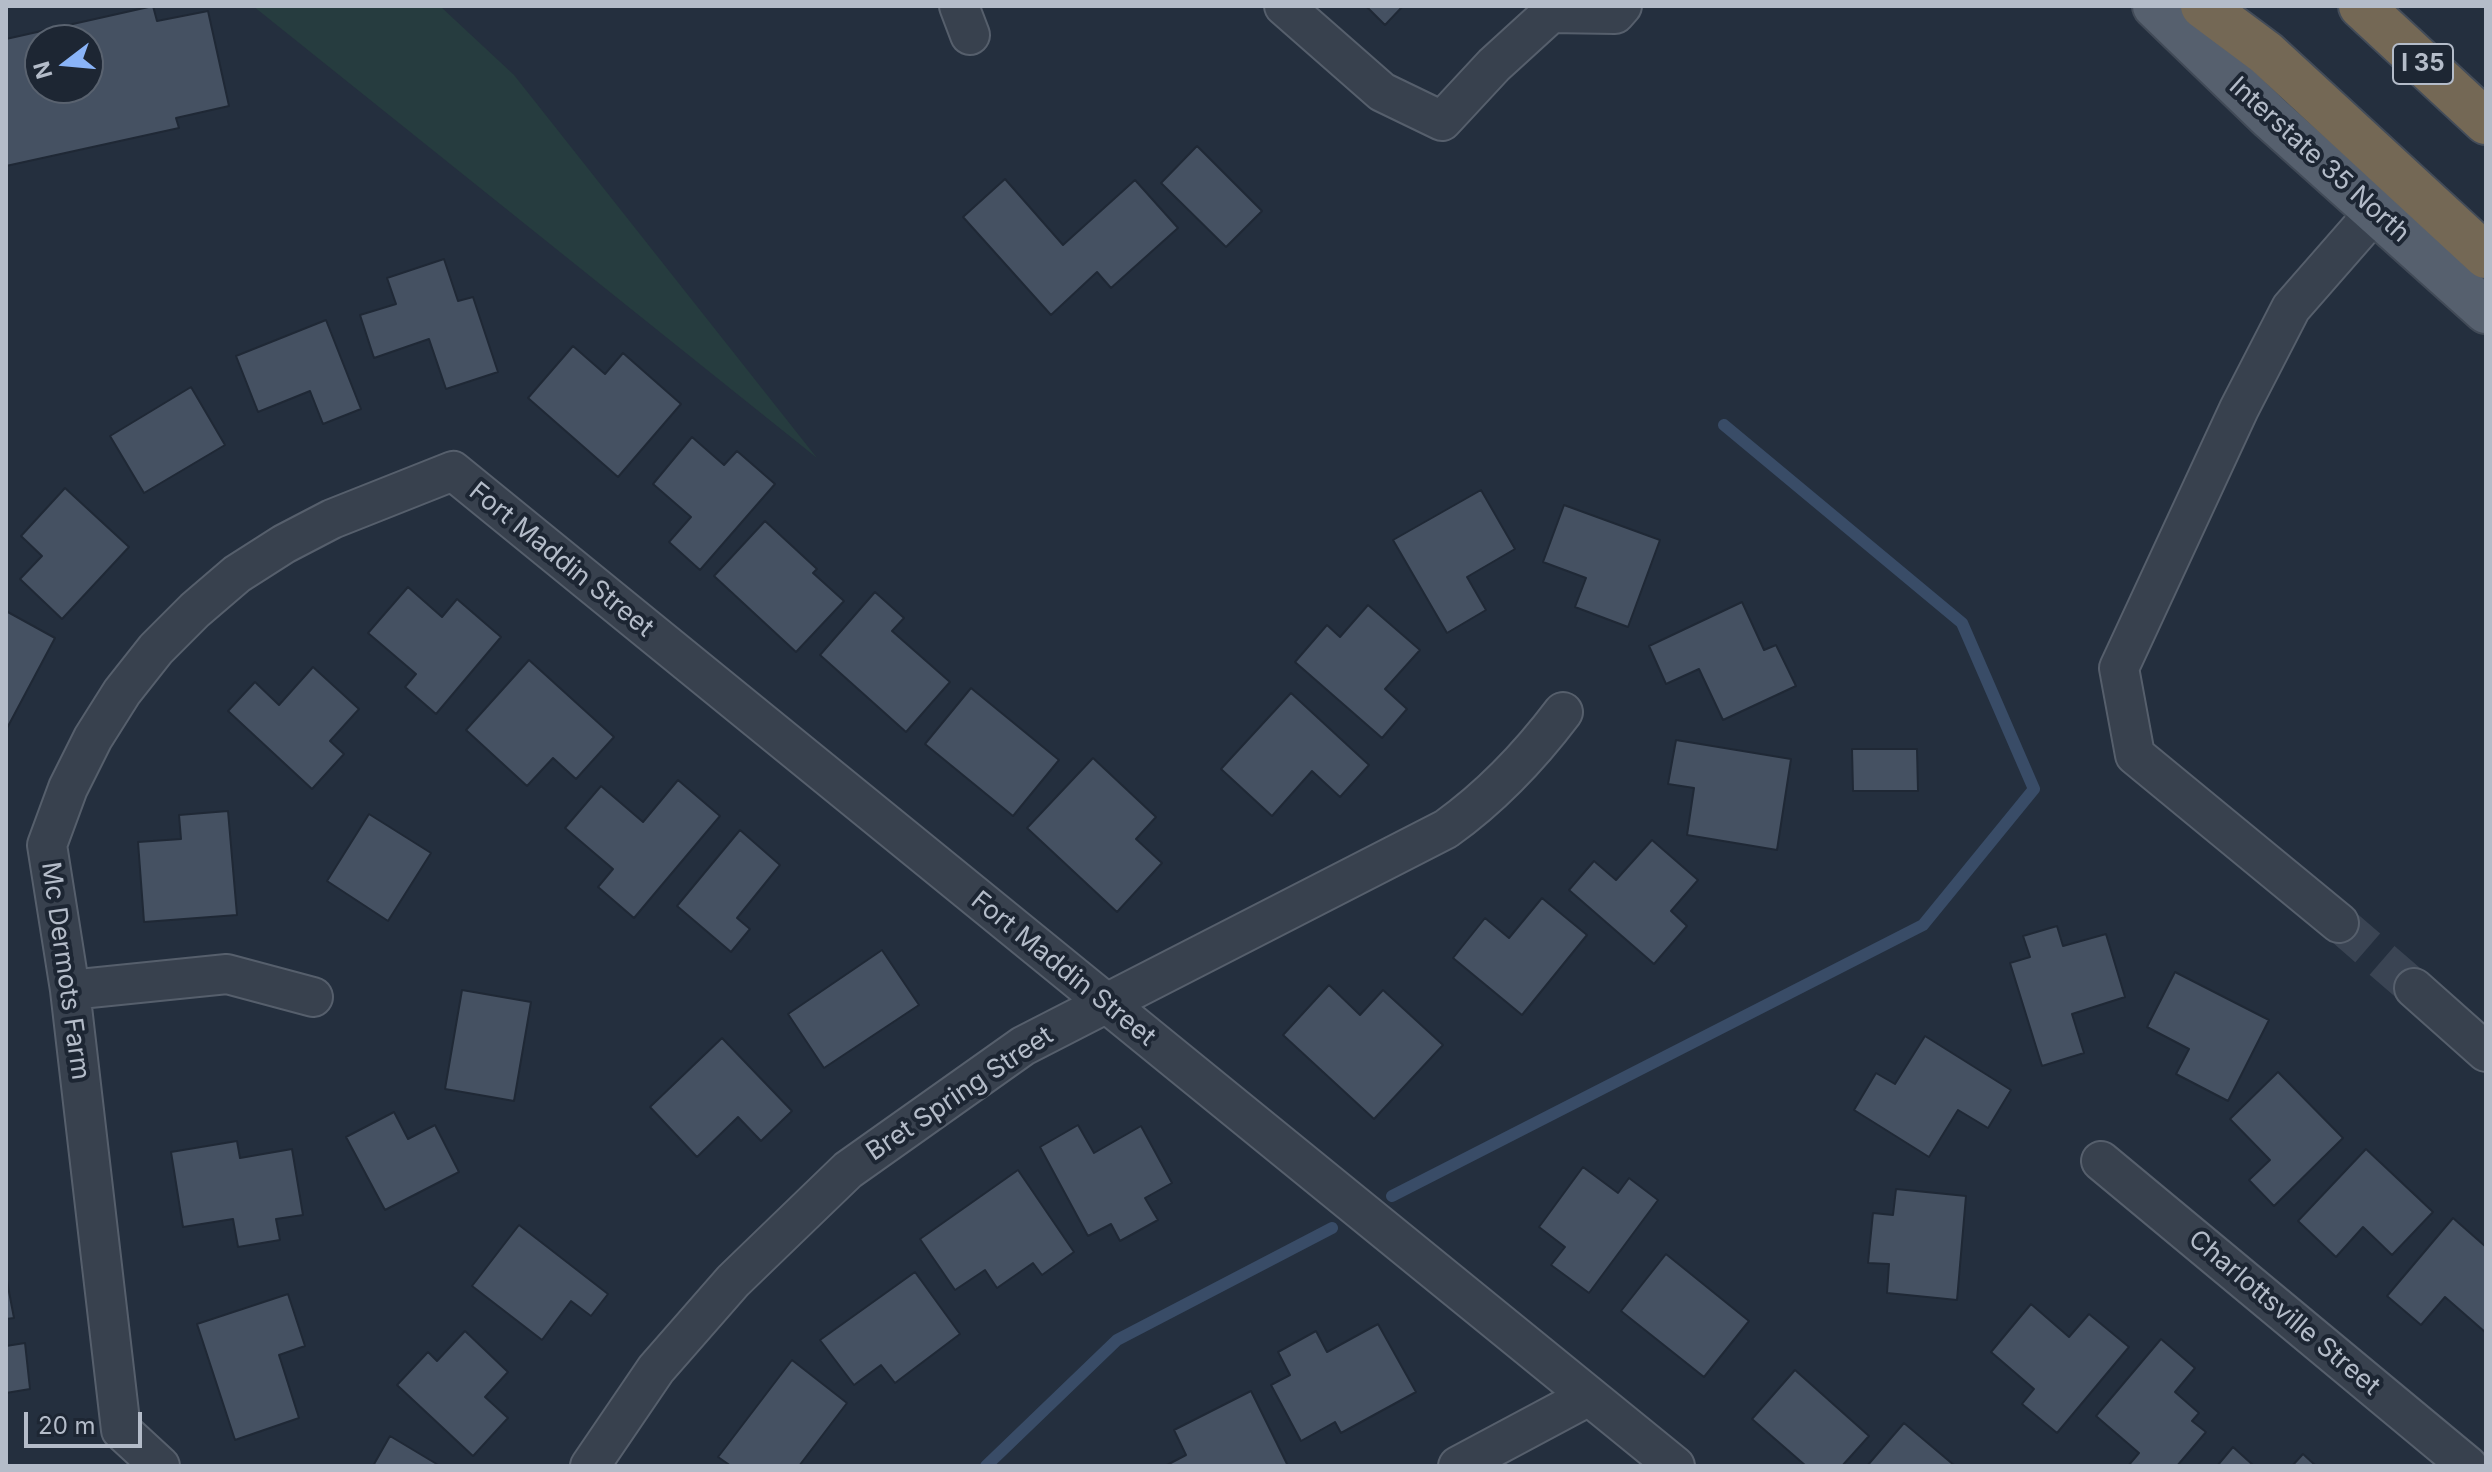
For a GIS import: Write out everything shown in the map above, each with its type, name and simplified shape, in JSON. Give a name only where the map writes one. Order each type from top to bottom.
[{"type":"highway","points":[[2203,6],[2266,53],[2486,256]]},
{"type":"highway","name":"I 35","points":[[2361,6],[2486,122]]},
{"type":"main road","name":"Interstate 35 North","points":[[2155,6],[2271,118],[2486,311]]},
{"type":"street","points":[[1284,6],[1382,92],[1442,121],[1530,19],[1551,13],[1615,14],[1622,6]]},
{"type":"street","points":[[2339,923],[2135,755],[2119,668],[2239,409],[2291,308],[2375,212]]},
{"type":"street","name":"Mc Dermots Farm","points":[[160,1466],[121,1430],[70,990],[47,845],[87,751],[122,692],[156,649],[237,574],[284,544],[332,519],[453,471]]},
{"type":"street","name":"Fort Maddin Street","points":[[453,471],[1675,1466]]},
{"type":"street","name":"Bret Spring Street","points":[[590,1466],[656,1369],[733,1281],[848,1170],[1023,1046],[1446,829],[1478,806],[1532,752],[1563,712]]},
{"type":"street","points":[[70,990],[227,974],[313,997]]},
{"type":"street","points":[[2414,988],[2486,1052]]},
{"type":"street","name":"Charlottsville Street","points":[[2101,1161],[2468,1466]]},
{"type":"street","points":[[1458,1466],[1589,1396]]},
{"type":"green space","points":[[253,6],[440,6],[514,75],[817,458]]},
{"type":"building","points":[[153,6],[157,21],[208,11],[229,106],[176,118],[179,128],[6,166],[6,39],[24,35],[24,104],[104,104],[104,24],[73,24]]},
{"type":"building","points":[[1366,6],[1403,6],[1385,25]]},
{"type":"building","points":[[1197,146],[1262,211],[1226,247],[1161,183]]},
{"type":"building","points":[[1005,179],[1063,245],[1135,180],[1178,228],[1111,288],[1097,272],[1051,315],[963,217]]},
{"type":"building","points":[[444,259],[458,301],[473,297],[498,372],[446,389],[429,339],[374,358],[360,315],[396,304],[387,278]]},
{"type":"building","points":[[326,320],[361,409],[323,424],[310,391],[258,412],[236,356]]},
{"type":"building","points":[[573,346],[605,374],[623,353],[681,404],[618,477],[528,398]]},
{"type":"building","points":[[191,387],[225,445],[144,493],[110,436]]},
{"type":"building","points":[[692,437],[724,465],[737,451],[775,484],[700,570],[669,542],[691,517],[653,484]]},
{"type":"building","points":[[65,488],[129,547],[62,619],[20,579],[42,556],[21,536]]},
{"type":"building","points":[[1481,490],[1515,549],[1467,577],[1486,610],[1447,633],[1393,540]]},
{"type":"building","points":[[1564,505],[1660,540],[1628,627],[1575,607],[1586,578],[1543,562]]},
{"type":"building","points":[[765,521],[817,569],[813,573],[844,601],[796,652],[714,576]]},
{"type":"building","points":[[408,587],[442,617],[457,599],[501,637],[436,714],[405,687],[416,674],[368,633]]},
{"type":"building","points":[[875,592],[904,618],[892,631],[950,682],[906,732],[820,655]]},
{"type":"building","points":[[1742,602],[1764,650],[1776,645],[1796,686],[1723,720],[1699,669],[1666,684],[1649,646]]},
{"type":"building","points":[[1368,605],[1420,650],[1385,689],[1407,709],[1382,738],[1295,662],[1327,625],[1340,637]]},
{"type":"building","points":[[6,611],[55,638],[6,730]]},
{"type":"building","points":[[529,660],[614,737],[576,779],[553,758],[527,786],[466,730]]},
{"type":"building","points":[[313,667],[359,709],[330,741],[344,754],[312,789],[228,711],[255,682],[279,705]]},
{"type":"building","points":[[971,688],[1059,760],[1013,816],[925,744]]},
{"type":"building","points":[[1291,693],[1369,765],[1340,797],[1312,771],[1272,816],[1221,769]]},
{"type":"building","points":[[1676,740],[1791,759],[1777,850],[1687,835],[1694,788],[1668,784]]},
{"type":"building","points":[[1852,749],[1917,749],[1918,791],[1853,791]]},
{"type":"building","points":[[1093,758],[1156,817],[1136,839],[1162,863],[1117,912],[1027,828]]},
{"type":"building","points":[[678,780],[720,816],[634,918],[598,887],[613,869],[565,828],[601,786],[643,822]]},
{"type":"building","points":[[228,811],[237,915],[144,922],[138,842],[181,839],[179,815]]},
{"type":"building","points":[[369,814],[431,853],[388,921],[327,881]]},
{"type":"building","points":[[740,830],[780,865],[737,918],[750,929],[731,952],[677,906]]},
{"type":"building","points":[[1652,840],[1698,880],[1671,911],[1687,926],[1654,964],[1569,890],[1594,861],[1616,880]]},
{"type":"building","points":[[1542,898],[1587,935],[1522,1015],[1453,958],[1485,918],[1509,938]]},
{"type":"building","points":[[2057,926],[2063,946],[2106,934],[2125,997],[2072,1014],[2084,1053],[2042,1066],[2010,963],[2030,957],[2023,936]]},
{"type":"building","points":[[882,950],[919,1005],[824,1068],[788,1014]]},
{"type":"building","points":[[2175,972],[2269,1020],[2228,1101],[2176,1074],[2189,1049],[2147,1027]]},
{"type":"building","points":[[1329,985],[1360,1015],[1383,990],[1443,1045],[1374,1119],[1283,1035]]},
{"type":"building","points":[[462,990],[531,1002],[514,1101],[445,1089]]},
{"type":"building","points":[[1925,1036],[2011,1090],[1988,1128],[1958,1110],[1929,1157],[1854,1110],[1876,1073],[1895,1084]]},
{"type":"building","points":[[722,1038],[792,1111],[761,1141],[738,1117],[697,1157],[650,1107]]},
{"type":"building","points":[[2278,1072],[2343,1138],[2274,1206],[2249,1180],[2270,1160],[2230,1119]]},
{"type":"building","points":[[394,1112],[408,1139],[435,1125],[459,1172],[385,1210],[346,1137]]},
{"type":"building","points":[[1078,1125],[1094,1153],[1141,1126],[1172,1183],[1145,1198],[1158,1220],[1120,1241],[1111,1224],[1088,1236],[1040,1147]]},
{"type":"building","points":[[237,1141],[240,1158],[292,1149],[303,1215],[276,1219],[280,1240],[238,1247],[233,1219],[183,1227],[171,1152]]},
{"type":"building","points":[[2366,1149],[2433,1212],[2392,1255],[2363,1227],[2336,1257],[2298,1221]]},
{"type":"building","points":[[1583,1167],[1618,1193],[1629,1178],[1658,1200],[1589,1293],[1551,1265],[1565,1247],[1539,1227]]},
{"type":"building","points":[[1018,1170],[1074,1252],[1042,1275],[1033,1263],[997,1288],[985,1270],[955,1290],[920,1239]]},
{"type":"building","points":[[1896,1189],[1966,1196],[1957,1300],[1887,1293],[1889,1264],[1868,1263],[1873,1213],[1893,1215]]},
{"type":"building","points":[[2453,1218],[2486,1247],[2485,1332],[2445,1297],[2421,1325],[2387,1296]]},
{"type":"building","points":[[519,1225],[608,1294],[591,1316],[571,1301],[542,1340],[472,1286]]},
{"type":"building","points":[[1666,1254],[1749,1321],[1704,1377],[1621,1311]]},
{"type":"building","points":[[915,1272],[960,1334],[895,1383],[881,1365],[854,1385],[820,1340]]},
{"type":"building","points":[[6,1276],[14,1318],[6,1319]]},
{"type":"building","points":[[288,1294],[305,1346],[279,1355],[299,1418],[235,1440],[197,1324]]},
{"type":"building","points":[[2031,1304],[2069,1337],[2089,1314],[2129,1347],[2057,1433],[2022,1404],[2034,1389],[1991,1352]]},
{"type":"building","points":[[1378,1324],[1416,1392],[1341,1433],[1335,1422],[1301,1441],[1271,1385],[1290,1375],[1278,1352],[1316,1331],[1327,1352]]},
{"type":"building","points":[[465,1331],[508,1372],[485,1397],[508,1418],[473,1456],[397,1385],[428,1352],[437,1361]]},
{"type":"building","points":[[2161,1339],[2195,1368],[2175,1392],[2199,1413],[2192,1421],[2206,1432],[2177,1466],[2128,1466],[2139,1453],[2096,1416]]},
{"type":"building","points":[[25,1343],[30,1389],[6,1393],[6,1346]]},
{"type":"building","points":[[792,1360],[847,1403],[799,1466],[731,1466],[718,1457]]},
{"type":"building","points":[[1795,1370],[1869,1436],[1842,1466],[1806,1466],[1752,1419]]},
{"type":"building","points":[[1251,1391],[1288,1466],[1165,1466],[1186,1455],[1174,1430]]},
{"type":"building","points":[[1904,1423],[1955,1466],[1867,1466]]},
{"type":"building","points":[[390,1436],[440,1466],[373,1466]]},
{"type":"building","points":[[2233,1447],[2254,1466],[2217,1466]]},
{"type":"building","points":[[2303,1454],[2316,1466],[2292,1466]]},
{"type":"waterway","points":[[1392,1196],[1923,925],[2034,789],[1962,623],[1724,425]]},
{"type":"waterway","points":[[986,1466],[1117,1340],[1332,1228]]},
{"type":"tunnel","points":[[2339,923],[2414,988]]}]
